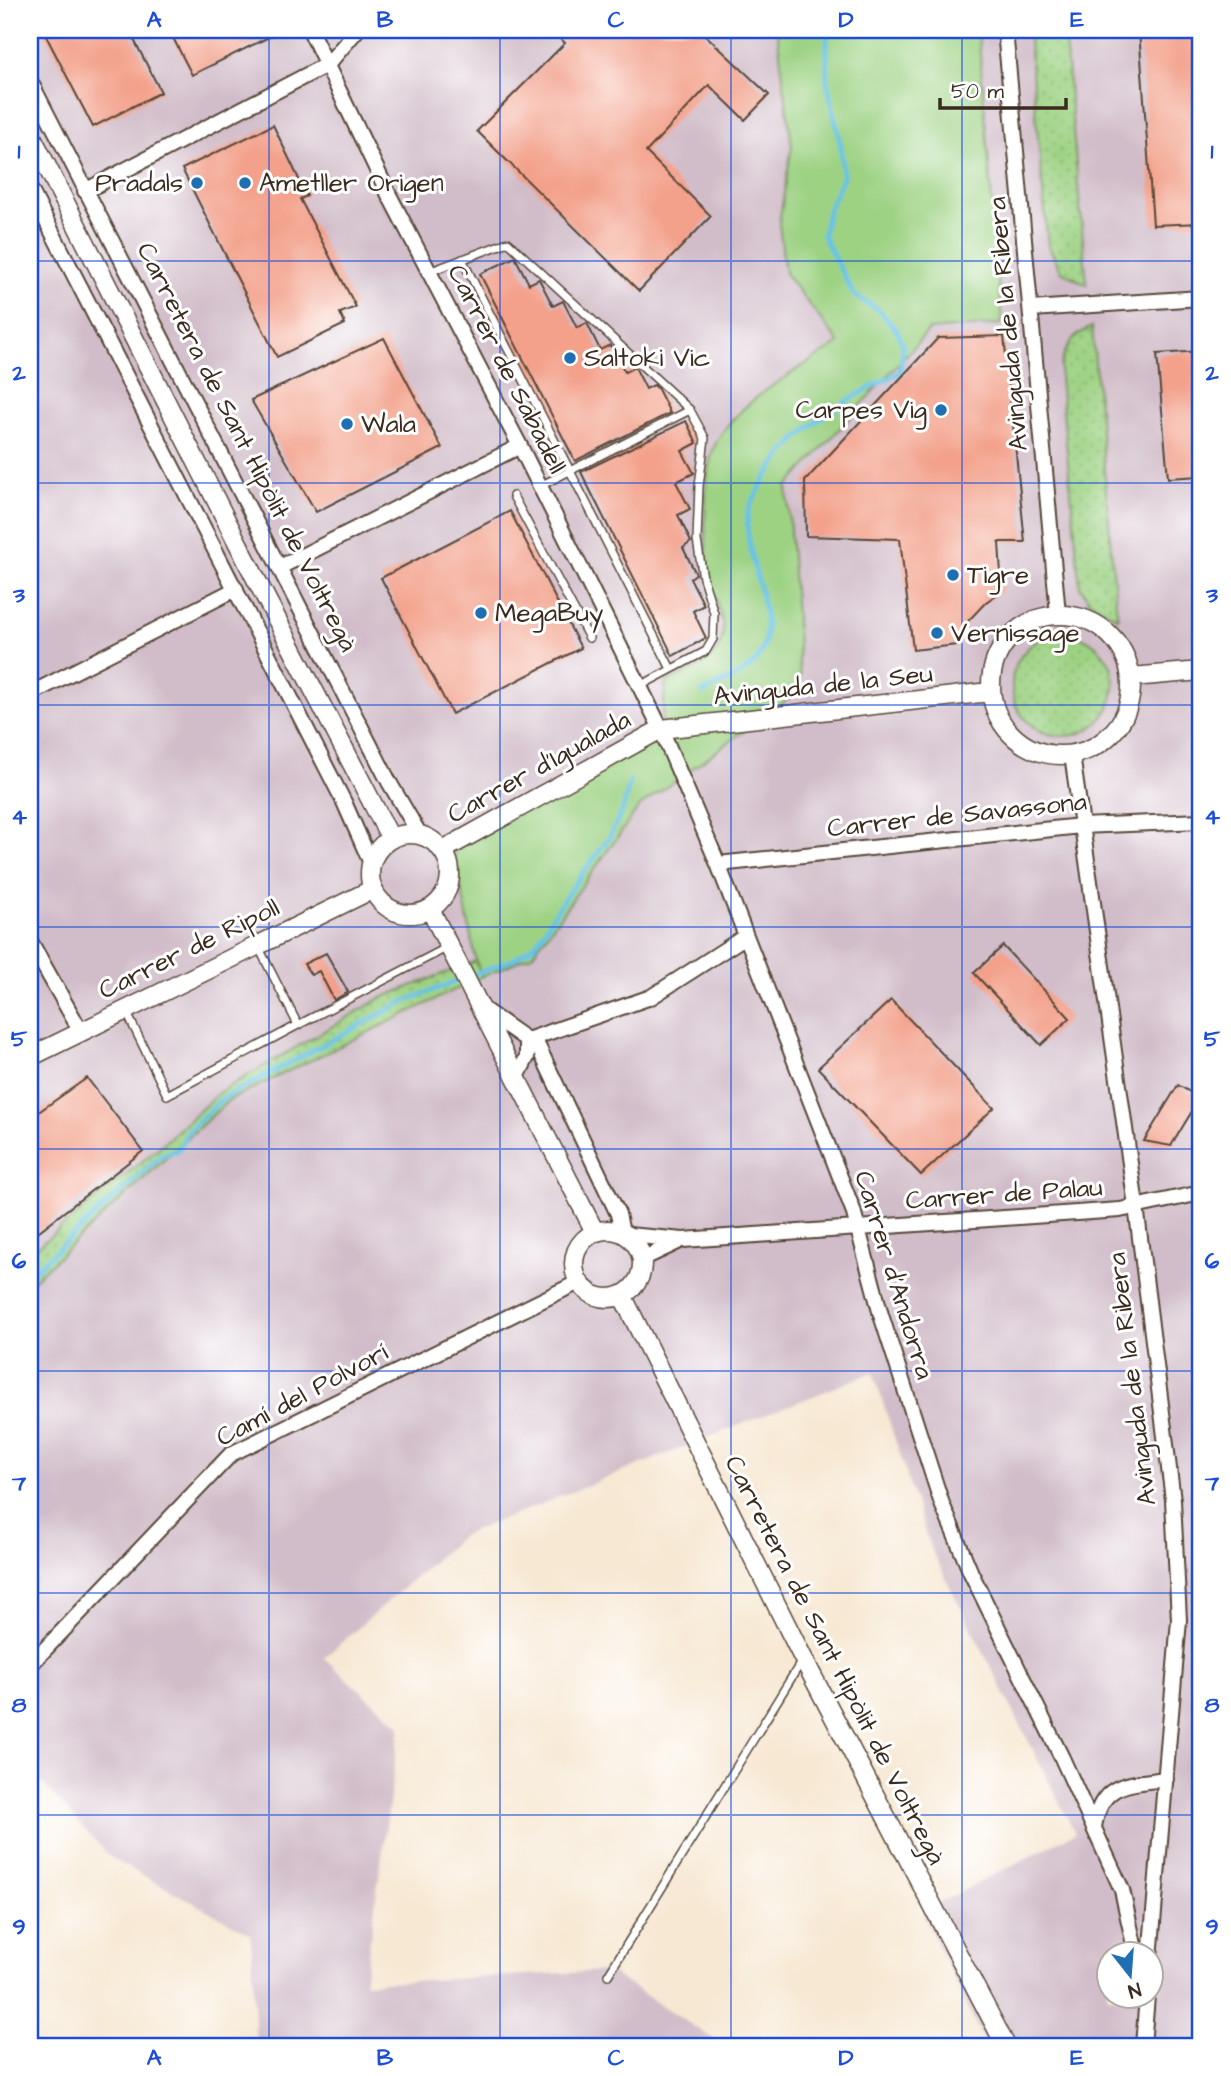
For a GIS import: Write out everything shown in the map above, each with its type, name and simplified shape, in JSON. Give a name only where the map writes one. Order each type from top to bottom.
[{"type":"street","name":"Carrer de Sabadell","points":[[310,30],[429,272],[540,485],[662,730]]},
{"type":"street","points":[[85,191],[328,64],[357,30]]},
{"type":"street","name":"Avinguda de la Ribera","points":[[1005,30],[1058,614]]},
{"type":"street","name":"Carretera de Sant Hipòlit de Voltregà","points":[[30,81],[388,782],[421,835]]},
{"type":"street","name":"Carretera de Sant Hipòlit de Voltregà","points":[[30,133],[391,839]]},
{"type":"street","points":[[30,188],[35,210],[236,589],[344,802],[372,863],[373,889],[381,902],[400,913],[415,914],[430,909],[444,895],[450,883],[450,869],[443,850],[421,835],[405,834],[391,839],[379,849],[372,863]]},
{"type":"street","points":[[1031,309],[1201,298]]},
{"type":"street","points":[[280,568],[520,446]]},
{"type":"street","points":[[30,694],[236,589]]},
{"type":"street","points":[[1058,614],[1083,617],[1107,630],[1124,651],[1132,677],[1129,706],[1115,731],[1093,748],[1072,755],[1038,752],[1015,739],[998,718],[990,692],[995,659],[1014,631],[1034,619],[1058,614]]},
{"type":"street","points":[[1132,677],[1201,671]]},
{"type":"street","name":"Avinguda de la Seu","points":[[662,730],[990,692]]},
{"type":"street","name":"Carrer d'Igualada","points":[[443,850],[662,730]]},
{"type":"street","name":"Carrer d'Andorra","points":[[662,730],[718,864],[858,1228],[881,1315],[942,1504],[971,1573],[1122,1891],[1133,1940]]},
{"type":"street","name":"Avinguda de la Ribera","points":[[1072,755],[1136,1206],[1173,1500],[1179,1620],[1152,1940]]},
{"type":"street","name":"Carrer de Savassona","points":[[718,864],[1081,826],[1201,821]]},
{"type":"street","name":"Carrer de Ripoll","points":[[30,1057],[80,1030],[373,889]]},
{"type":"street","points":[[430,909],[595,1232]]},
{"type":"street","points":[[531,1039],[651,998],[746,936]]},
{"type":"street","points":[[30,941],[80,1030]]},
{"type":"street","points":[[477,1005],[531,1039],[618,1214],[625,1234]]},
{"type":"street","points":[[516,1079],[527,1057],[531,1039]]},
{"type":"street","name":"Carrer de Palau","points":[[625,1234],[683,1240],[1120,1210],[1201,1193]]},
{"type":"street","points":[[606,1229],[625,1234],[636,1243],[642,1259],[639,1278],[622,1295],[598,1297],[579,1282],[574,1271],[577,1247],[595,1232],[606,1229]]},
{"type":"street","name":"Carrer de Palau","points":[[642,1259],[683,1240]]},
{"type":"street","name":"Camí del Polvorí","points":[[30,1665],[231,1454],[579,1282]]},
{"type":"street","name":"Carretera de Sant Hipòlit de Voltregà","points":[[622,1295],[803,1658],[1006,2046]]},
{"type":"street","points":[[1094,1829],[1097,1807],[1117,1786],[1166,1779]]},
{"type":"street","points":[[1143,2046],[1146,2010]]},
{"type":"lane","points":[[429,272],[508,243],[690,410],[705,438],[699,486],[697,540],[703,578],[714,613],[713,639],[706,651],[640,686]]},
{"type":"lane","points":[[462,260],[671,669]]},
{"type":"lane","points":[[540,485],[690,410]]},
{"type":"lane","points":[[513,496],[589,638]]},
{"type":"lane","points":[[258,945],[298,1025]]},
{"type":"lane","points":[[125,1009],[167,1095],[449,947]]},
{"type":"lane","points":[[608,1975],[803,1658]]},
{"type":"shaded area","points":[[30,30],[777,30],[792,146],[779,223],[785,273],[839,343],[737,412],[715,445],[706,486],[710,577],[719,608],[723,637],[716,652],[707,662],[666,682],[661,729],[454,851],[476,961],[381,998],[221,1091],[157,1149],[30,1253]]},
{"type":"shaded area","points":[[978,30],[1201,30],[1201,2046],[986,2046],[922,1912],[1075,1833],[930,1547],[873,1372],[463,1535],[324,1658],[400,1726],[364,1983],[608,1971],[724,2046],[256,2046],[251,1934],[111,1858],[30,1770],[30,1283],[229,1100],[532,955],[640,806],[801,690],[787,487],[929,330],[1002,323]]},
{"type":"green space","points":[[777,30],[978,30],[1002,324],[929,330],[787,487],[801,690],[640,806],[532,955],[482,977],[476,961],[454,851],[661,729],[666,682],[700,666],[712,657],[721,643],[723,633],[709,575],[706,527],[708,472],[716,443],[726,427],[754,400],[839,343],[785,273],[779,223],[792,146]]},
{"type":"green space","points":[[1028,30],[1064,30],[1087,285],[1061,271],[1048,245]]},
{"type":"green space","points":[[1092,327],[1118,618],[1089,601],[1080,587],[1060,379],[1067,347],[1077,336]]},
{"type":"green space","points":[[1063,634],[1092,642],[1106,656],[1114,685],[1106,714],[1092,728],[1063,736],[1034,728],[1020,714],[1012,685],[1020,656],[1034,642]]},
{"type":"green space","points":[[476,961],[482,977],[229,1100],[30,1283],[30,1253],[157,1149],[221,1091],[381,998]]},
{"type":"building","points":[[43,30],[129,30],[161,92],[93,127]]},
{"type":"building","points":[[169,30],[283,30],[192,75]]},
{"type":"building","points":[[552,30],[700,30],[769,95],[745,120],[709,85],[646,152],[711,216],[639,291],[477,131],[565,43]]},
{"type":"building","points":[[1139,30],[1201,30],[1201,223],[1153,225]]},
{"type":"building","points":[[273,125],[307,196],[300,199],[356,307],[340,313],[345,324],[277,357],[182,169]]},
{"type":"building","name":"Saltoki Vic","points":[[515,257],[529,284],[539,279],[553,306],[563,301],[577,328],[587,323],[600,350],[610,345],[625,372],[635,367],[646,389],[654,385],[658,389],[670,413],[575,461],[480,274]]},
{"type":"building","name":"Carpes Vig","points":[[1004,336],[1025,542],[999,542],[1002,591],[986,602],[968,621],[957,645],[913,650],[900,539],[806,536],[805,481],[938,338]]},
{"type":"building","name":"Wala","points":[[384,338],[442,448],[316,512],[251,400]]},
{"type":"building","points":[[1201,351],[1201,476],[1168,478],[1157,354]]},
{"type":"building","points":[[686,421],[697,443],[682,451],[694,473],[676,482],[690,509],[678,515],[691,542],[683,548],[696,574],[690,578],[704,605],[693,611],[706,638],[673,656],[581,472]]},
{"type":"building","name":"MegaBuy","points":[[510,511],[581,648],[452,714],[381,578]]},
{"type":"building","points":[[1003,946],[1070,1018],[1041,1045],[974,973]]},
{"type":"building","points":[[326,953],[348,992],[334,1000],[319,971],[311,975],[304,964]]},
{"type":"building","points":[[891,1000],[994,1108],[921,1175],[818,1068]]},
{"type":"building","points":[[87,1078],[143,1151],[30,1238],[30,1118]]},
{"type":"building","points":[[1178,1085],[1200,1098],[1171,1146],[1144,1141]]},
{"type":"waterway","points":[[703,693],[749,668],[763,648],[765,612],[748,531],[748,513],[752,501],[786,450],[802,434],[838,407],[900,372],[903,348],[898,332],[880,311],[854,295],[823,236],[828,211],[843,177],[841,147],[827,81],[827,30]]},
{"type":"waterway","points":[[30,1274],[162,1155],[178,1150],[189,1130],[222,1099],[403,1002],[514,959],[535,945],[566,896],[609,838],[623,809],[630,781]]},
{"type":"place","name":"Pradals","points":[[197,183]]},
{"type":"place","name":"Ametller Origen","points":[[245,183]]},
{"type":"place","name":"Saltoki Vic","points":[[570,358]]},
{"type":"place","name":"Carpes Vig","points":[[941,410]]},
{"type":"place","name":"Wala","points":[[347,424]]},
{"type":"place","name":"Tigre","points":[[953,575]]},
{"type":"place","name":"MegaBuy","points":[[481,613]]},
{"type":"place","name":"Vernissage","points":[[937,633]]}]
